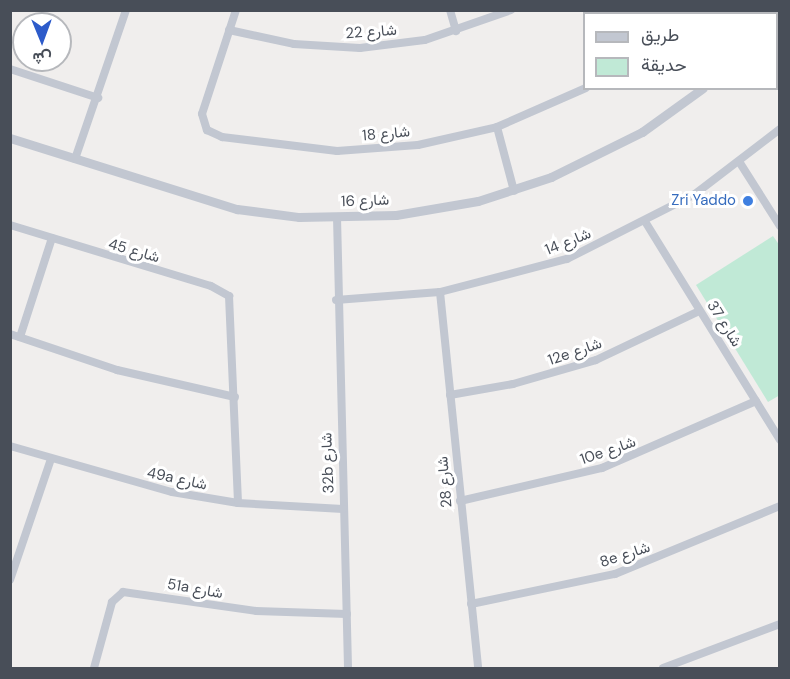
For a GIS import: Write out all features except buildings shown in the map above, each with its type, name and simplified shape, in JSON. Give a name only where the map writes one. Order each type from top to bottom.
[{"type":"street","points":[[78,160],[126,10]]},
{"type":"street","points":[[230,30],[236,10]]},
{"type":"street","points":[[450,10],[456,31]]},
{"type":"street","name":"شارع 22","points":[[230,30],[294,44],[349,48],[456,31],[511,10]]},
{"type":"street","name":"شارع 18","points":[[230,30],[204,106],[203,123],[214,135],[296,150],[387,149],[497,127],[583,89]]},
{"type":"street","points":[[10,69],[98,98]]},
{"type":"street","name":"شارع 16","points":[[10,138],[207,202],[268,214],[334,218],[435,210],[517,190],[613,149],[700,90]]},
{"type":"street","points":[[497,127],[517,190]]},
{"type":"street","name":"شارع 14","points":[[336,300],[440,292],[536,270],[646,223],[740,163],[780,129]]},
{"type":"street","points":[[740,163],[780,226]]},
{"type":"street","name":"32b شارع","points":[[334,218],[348,669]]},
{"type":"street","name":"شارع 37","points":[[646,223],[780,440]]},
{"type":"street","name":"شارع 45","points":[[10,225],[218,288],[229,296],[233,317],[235,397]]},
{"type":"street","points":[[20,337],[52,238]]},
{"type":"street","name":"شارع 28","points":[[440,292],[478,669]]},
{"type":"street","name":"12e شارع","points":[[450,395],[513,384],[596,360],[699,311]]},
{"type":"street","points":[[10,334],[117,370],[235,397],[238,503]]},
{"type":"street","name":"10e شارع","points":[[460,501],[602,468],[756,401]]},
{"type":"street","name":"49a شارع","points":[[10,446],[139,485],[238,503],[343,509]]},
{"type":"street","points":[[10,580],[14,558],[51,459]]},
{"type":"street","name":"8e شارع","points":[[471,604],[615,574],[780,506]]},
{"type":"street","name":"51a شارع","points":[[94,669],[112,602],[123,592],[256,611],[347,614]]},
{"type":"street","points":[[663,669],[780,624]]},
{"type":"green space","points":[[773,236],[780,246],[780,395],[768,402],[696,285]]},
{"type":"place","name":"Zri Yaddo","points":[[748,201]]}]
